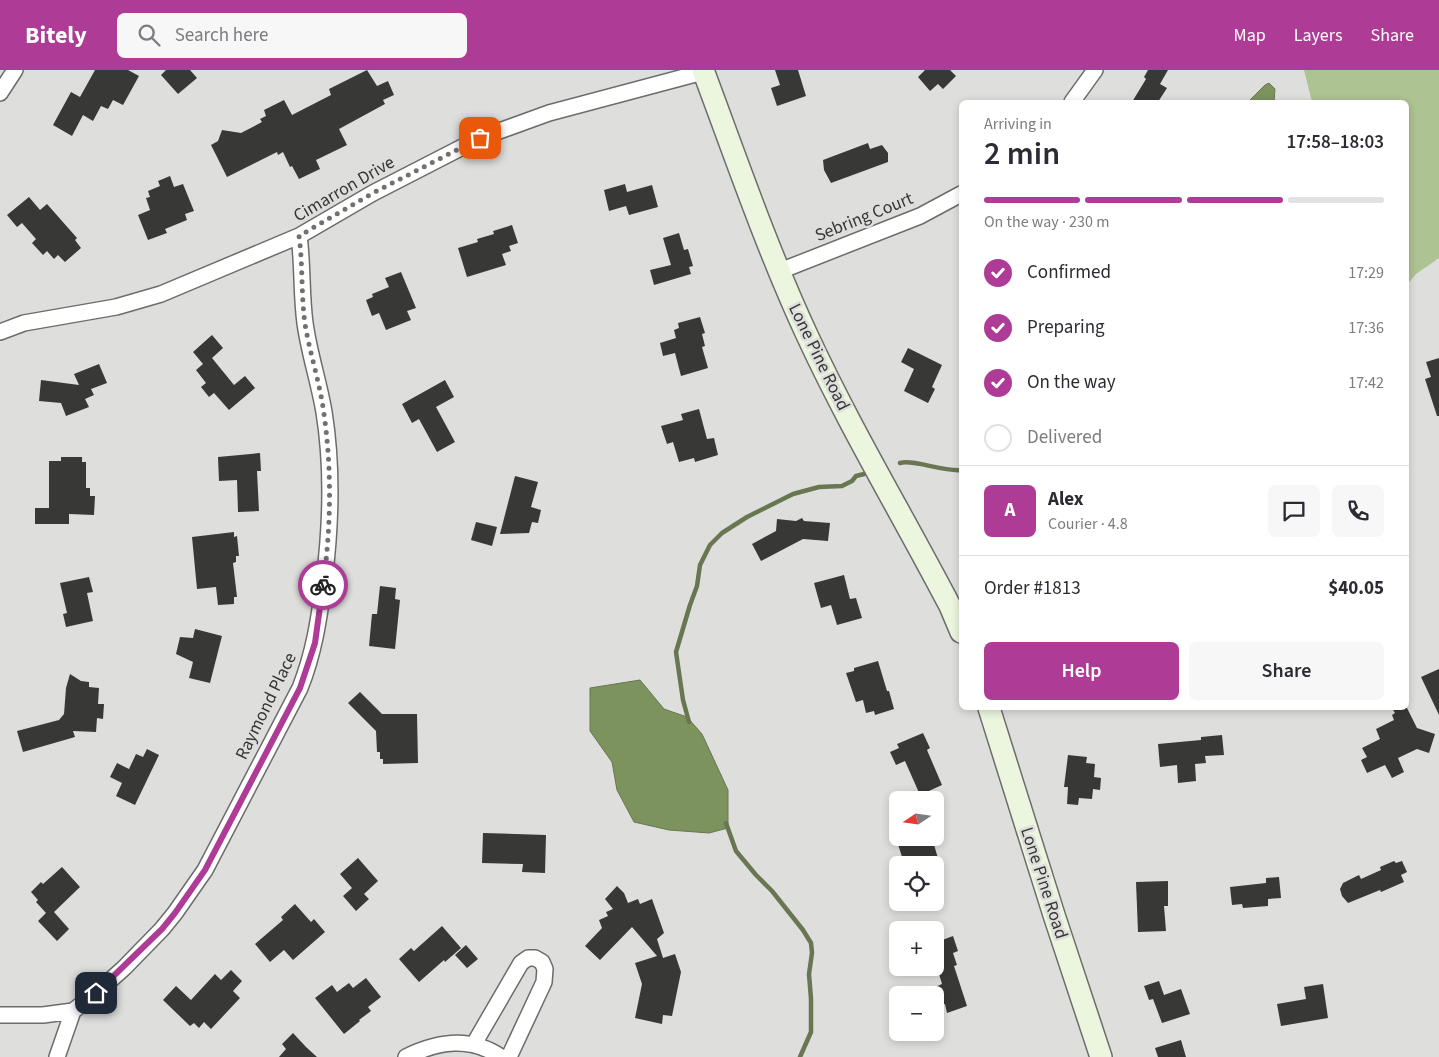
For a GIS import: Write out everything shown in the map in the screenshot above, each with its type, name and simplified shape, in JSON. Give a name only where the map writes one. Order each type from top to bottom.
[{"type":"street","points":[[0,93],[15,70]]},
{"type":"street","points":[[1073,100],[1095,70]]},
{"type":"street","name":"Cimarron Drive","points":[[0,332],[24,323],[139,301],[181,286],[299,236],[373,193],[480,138],[549,113],[703,71]]},
{"type":"street","name":"Lone Pine Road","points":[[703,71],[780,271],[820,364],[946,599],[959,628]]},
{"type":"street","name":"Sebring Court","points":[[780,271],[920,216],[959,195]]},
{"type":"street","name":"Raymond Place","points":[[73,1011],[96,993],[145,947],[172,918],[191,892],[223,837],[266,750],[300,688],[315,643],[326,560],[329,474],[324,412],[305,323],[303,261],[299,236]]},
{"type":"street","name":"Lone Pine Road","points":[[989,710],[1101,1057]]},
{"type":"street","points":[[474,1044],[521,963],[528,958],[535,958],[542,962],[545,969],[544,982],[509,1057]]},
{"type":"street","points":[[0,1014],[43,1015],[73,1011],[57,1057]]},
{"type":"street","points":[[406,1057],[429,1048],[463,1042],[474,1044],[501,1057]]},
{"type":"shaded area","points":[[1304,70],[1439,70],[1439,258],[1416,274],[1409,282],[1409,100],[1312,100]]},
{"type":"shaded area","points":[[1269,83],[1275,89],[1274,100],[1250,100]]},
{"type":"shaded area","points":[[640,680],[664,709],[687,717],[702,734],[728,790],[728,828],[709,833],[669,830],[634,822],[617,790],[612,762],[590,731],[590,688]]},
{"type":"building","points":[[95,70],[128,70],[139,76],[123,105],[113,100],[108,109],[101,106],[93,121],[83,115],[72,136],[53,125],[71,92],[80,97]]},
{"type":"building","points":[[166,70],[190,70],[197,78],[178,94],[161,75]]},
{"type":"building","points":[[367,70],[377,86],[388,81],[394,95],[383,100],[385,104],[339,129],[347,145],[316,160],[320,169],[299,179],[292,166],[290,167],[283,152],[278,155],[277,152],[227,177],[211,145],[218,141],[222,130],[241,133],[262,122],[260,119],[266,116],[264,110],[284,100],[292,115],[331,95],[329,89]]},
{"type":"building","points":[[775,70],[798,70],[806,96],[777,106],[771,88],[780,85]]},
{"type":"building","points":[[925,70],[950,70],[956,76],[943,89],[938,84],[930,91],[918,77]]},
{"type":"building","points":[[1148,70],[1168,70],[1160,84],[1167,88],[1159,100],[1133,100],[1146,79],[1144,77]]},
{"type":"building","points":[[868,143],[870,149],[882,145],[888,153],[888,162],[831,183],[824,170],[823,160]]},
{"type":"building","points":[[170,176],[174,187],[183,184],[194,211],[185,214],[187,220],[165,229],[167,233],[148,240],[138,215],[150,210],[146,198],[150,197],[148,191],[160,186],[158,181]]},
{"type":"building","points":[[625,184],[627,192],[652,185],[658,207],[629,215],[626,206],[609,211],[604,190]]},
{"type":"building","points":[[29,197],[40,210],[47,204],[77,238],[75,240],[81,248],[65,262],[58,255],[54,259],[47,251],[43,255],[32,243],[36,239],[22,223],[17,227],[7,215]]},
{"type":"building","points":[[512,225],[518,243],[509,246],[511,251],[502,254],[506,265],[467,277],[458,248],[478,242],[477,239],[494,234],[493,231]]},
{"type":"building","points":[[679,233],[684,250],[688,249],[693,266],[689,267],[691,274],[654,285],[650,270],[671,265],[663,238]]},
{"type":"building","points":[[401,272],[416,308],[407,311],[411,320],[386,330],[379,313],[372,316],[366,300],[373,297],[372,294],[389,287],[385,278]]},
{"type":"building","points":[[700,317],[705,333],[702,334],[705,346],[702,347],[708,368],[681,376],[675,353],[663,356],[660,343],[676,338],[674,330],[679,328],[678,323]]},
{"type":"building","points":[[212,335],[223,348],[212,358],[234,385],[245,376],[255,388],[229,410],[214,393],[209,397],[201,387],[206,383],[196,370],[203,364],[193,352]]},
{"type":"building","points":[[908,348],[942,365],[932,387],[935,389],[928,403],[904,391],[914,369],[901,362]]},
{"type":"building","points":[[1439,358],[1439,416],[1437,416],[1425,379],[1431,377],[1426,362]]},
{"type":"building","points":[[99,364],[107,383],[91,389],[94,395],[85,399],[89,407],[66,416],[61,403],[39,401],[41,380],[79,385],[74,374]]},
{"type":"building","points":[[445,380],[454,397],[436,407],[455,442],[437,452],[419,419],[412,423],[402,404]]},
{"type":"building","points":[[699,409],[707,439],[714,438],[718,455],[695,462],[694,458],[679,462],[673,442],[667,444],[661,426],[683,420],[681,414]]},
{"type":"building","points":[[260,453],[261,471],[257,471],[259,511],[238,512],[237,480],[219,481],[218,457]]},
{"type":"building","points":[[61,457],[82,457],[82,462],[86,462],[86,488],[90,488],[90,496],[95,496],[94,515],[69,514],[69,524],[35,524],[35,508],[49,508],[49,461],[61,461]]},
{"type":"building","points":[[515,476],[538,482],[531,507],[541,510],[538,523],[532,522],[529,533],[500,534]]},
{"type":"building","points":[[802,518],[804,521],[830,523],[828,541],[803,539],[761,561],[752,544],[776,531],[777,519],[796,521]]},
{"type":"building","points":[[476,522],[497,527],[492,546],[471,540]]},
{"type":"building","points":[[234,532],[234,537],[237,536],[239,556],[236,556],[236,562],[233,563],[237,597],[234,597],[234,604],[218,605],[216,587],[197,589],[192,537]]},
{"type":"building","points":[[844,575],[850,599],[856,598],[862,618],[837,625],[831,605],[821,608],[814,583]]},
{"type":"building","points":[[89,577],[93,592],[87,593],[93,621],[66,627],[63,614],[67,613],[60,583]]},
{"type":"building","points":[[380,586],[396,588],[395,599],[400,600],[395,649],[369,646],[372,614],[377,614]]},
{"type":"building","points":[[195,629],[222,636],[210,683],[189,678],[193,662],[176,654],[180,637],[193,638]]},
{"type":"building","points":[[878,661],[894,709],[875,715],[874,711],[866,713],[863,700],[856,702],[846,673],[854,671],[854,668]]},
{"type":"building","points":[[1439,669],[1439,715],[1421,677]]},
{"type":"building","points":[[70,674],[81,681],[89,682],[89,687],[99,688],[98,704],[104,704],[103,719],[97,718],[96,732],[73,731],[75,737],[23,752],[17,731],[59,720],[64,714],[66,688]]},
{"type":"building","points":[[360,692],[382,714],[417,714],[418,763],[383,764],[383,759],[380,759],[380,752],[377,752],[376,731],[348,703]]},
{"type":"building","points":[[1393,710],[1408,710],[1417,728],[1435,734],[1429,753],[1417,749],[1398,758],[1404,772],[1392,778],[1385,765],[1367,773],[1361,760],[1367,757],[1362,748],[1380,739],[1376,729],[1394,720],[1392,715],[1395,713]]},
{"type":"building","points":[[923,733],[930,748],[927,750],[942,785],[929,791],[918,791],[905,761],[896,765],[890,752],[899,748],[897,744]]},
{"type":"building","points":[[1222,735],[1224,755],[1205,756],[1206,763],[1195,764],[1196,781],[1178,783],[1177,765],[1160,767],[1158,744],[1201,740],[1201,737]]},
{"type":"building","points":[[147,749],[159,755],[135,805],[116,796],[122,783],[110,777],[117,763],[129,769],[136,754],[143,757]]},
{"type":"building","points":[[1068,755],[1087,757],[1086,763],[1095,764],[1094,777],[1101,778],[1100,790],[1093,789],[1092,799],[1079,798],[1078,805],[1067,804],[1068,787],[1064,787]]},
{"type":"building","points":[[483,833],[546,835],[545,873],[522,872],[523,864],[482,863]]},
{"type":"building","points":[[899,846],[934,846],[937,856],[902,856]]},
{"type":"building","points":[[358,858],[378,881],[364,894],[369,899],[356,911],[343,896],[352,888],[340,874]]},
{"type":"building","points":[[1394,861],[1396,863],[1402,861],[1407,872],[1401,875],[1404,882],[1348,903],[1342,896],[1340,889],[1343,883],[1359,875],[1361,879],[1381,870],[1380,867]]},
{"type":"building","points":[[62,867],[80,887],[54,912],[69,929],[57,941],[38,921],[46,913],[36,902],[38,900],[31,892],[41,882],[43,884]]},
{"type":"building","points":[[1279,877],[1281,898],[1268,899],[1268,906],[1243,908],[1242,904],[1232,905],[1230,887],[1266,883],[1266,878]]},
{"type":"building","points":[[1168,881],[1168,906],[1164,906],[1166,931],[1138,932],[1136,882]]},
{"type":"building","points":[[617,886],[624,893],[628,903],[638,899],[640,904],[652,899],[664,933],[657,939],[663,958],[675,954],[681,972],[672,1016],[663,1015],[662,1024],[635,1018],[642,984],[635,963],[657,956],[632,927],[600,960],[585,946],[602,928],[599,920],[608,916],[606,912],[613,909],[605,899]]},
{"type":"building","points":[[295,904],[311,922],[314,919],[325,932],[293,960],[284,950],[270,962],[255,944],[283,920],[281,917]]},
{"type":"building","points":[[442,926],[461,948],[419,982],[399,959],[411,948],[414,951]]},
{"type":"building","points":[[953,936],[958,951],[953,953],[957,965],[954,966],[967,1006],[947,1013],[944,1004],[944,986],[937,986],[942,984],[940,976],[944,976],[944,939]]},
{"type":"building","points":[[466,945],[478,959],[467,968],[455,955]]},
{"type":"building","points":[[231,970],[242,981],[233,991],[240,998],[211,1029],[204,1022],[199,1028],[194,1023],[190,1026],[163,1000],[176,986],[191,1000],[215,974],[221,980]]},
{"type":"building","points":[[366,978],[381,997],[368,1007],[371,1011],[344,1034],[315,998],[332,985],[337,992],[349,983],[353,988]]},
{"type":"building","points":[[1159,981],[1164,995],[1181,989],[1190,1014],[1162,1023],[1153,999],[1149,1000],[1144,986]]},
{"type":"building","points":[[1323,984],[1328,1018],[1281,1026],[1277,1004],[1306,999],[1304,987]]},
{"type":"building","points":[[293,1033],[317,1057],[279,1057],[286,1049],[282,1044]]},
{"type":"building","points":[[1181,1040],[1186,1057],[1158,1057],[1155,1048]]},
{"type":"waterway","points":[[900,463],[906,462],[959,470]]},
{"type":"waterway","points":[[689,722],[683,700],[676,652],[697,586],[700,565],[710,545],[722,533],[747,517],[793,494],[819,487],[842,486],[852,481],[856,476],[864,474]]},
{"type":"waterway","points":[[726,823],[736,851],[772,891],[811,943],[812,953],[809,974],[811,1032],[800,1057]]},
{"type":"way so far","points":[[323,585],[330,502],[328,445],[324,412],[305,323],[303,261],[299,236],[358,201],[480,138]]},
{"type":"route","points":[[96,993],[124,968],[162,929],[191,892],[205,870],[272,738],[300,688],[315,643],[323,585]]}]
